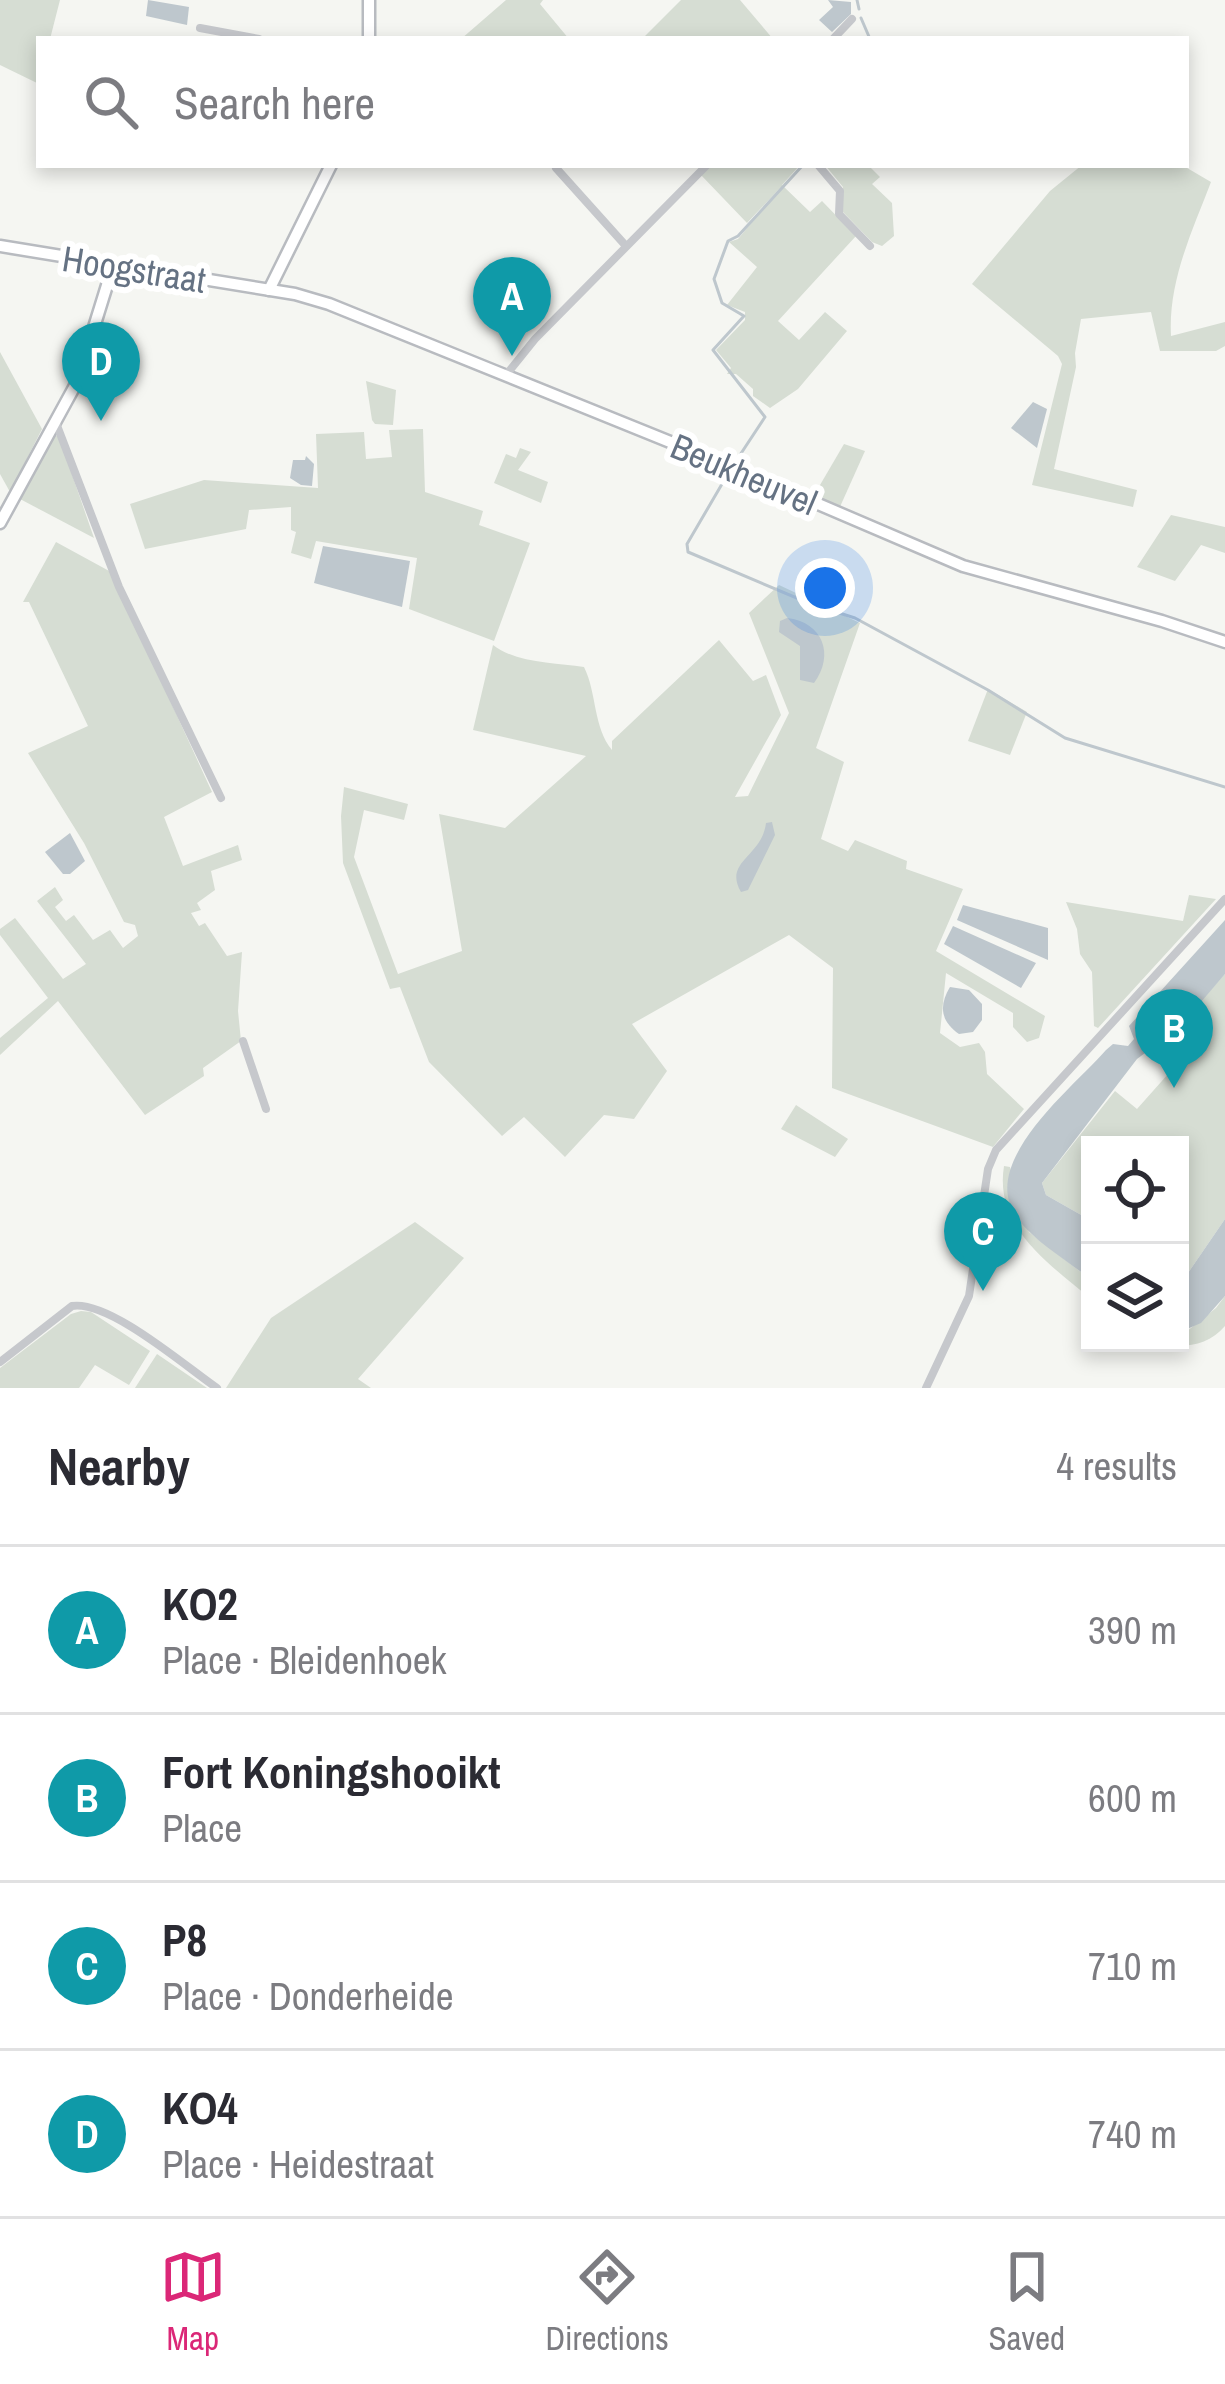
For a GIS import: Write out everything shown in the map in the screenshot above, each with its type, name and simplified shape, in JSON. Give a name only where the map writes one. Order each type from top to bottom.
[{"type":"street","points":[[369,0],[369,36]]},
{"type":"street","points":[[836,36],[852,20]]},
{"type":"street","points":[[200,28],[243,36]]},
{"type":"street","points":[[269,290],[330,168]]},
{"type":"street","points":[[556,168],[626,246]]},
{"type":"street","points":[[506,375],[535,339],[704,168]]},
{"type":"street","points":[[821,168],[837,184],[839,214],[870,246]]},
{"type":"street","name":"Hoogstraat","points":[[0,246],[269,290]]},
{"type":"street","points":[[0,523],[56,423],[93,340],[113,266]]},
{"type":"street","name":"Beukheuvel","points":[[269,290],[329,304],[963,566],[1143,615],[1225,643]]},
{"type":"street","points":[[56,423],[119,587],[221,798]]},
{"type":"street","points":[[926,1388],[968,1297],[988,1168],[996,1150],[1225,899]]},
{"type":"street","points":[[243,1041],[266,1109]]},
{"type":"street","points":[[0,1362],[72,1306],[86,1305],[124,1324],[217,1388]]},
{"type":"shaded area","points":[[0,0],[60,0],[51,36],[36,36],[36,83],[0,65]]},
{"type":"shaded area","points":[[148,0],[189,7],[187,25],[146,16]]},
{"type":"shaded area","points":[[506,0],[543,0],[540,4],[567,36],[464,36]]},
{"type":"shaded area","points":[[681,0],[740,0],[770,36],[645,36]]},
{"type":"shaded area","points":[[828,0],[851,2],[851,14],[832,32],[819,20],[833,7]]},
{"type":"shaded area","points":[[707,168],[797,168],[782,185],[810,212],[822,201],[856,236],[778,321],[799,340],[825,312],[847,331],[798,389],[770,408],[736,374],[727,374],[731,368],[716,350],[745,320],[745,312],[727,305],[757,267],[729,242],[738,239],[782,186],[747,223],[700,174]]},
{"type":"shaded area","points":[[827,168],[871,168],[880,177],[872,184],[892,203],[894,236],[882,246],[842,211],[843,187]]},
{"type":"shaded area","points":[[1078,168],[1187,168],[1211,182],[1177,276],[1171,336],[1225,322],[1225,346],[1216,351],[1160,351],[1151,312],[1081,319],[1054,469],[1137,490],[1133,507],[1032,485],[1062,364],[972,284],[1050,191]]},
{"type":"shaded area","points":[[0,352],[42,429],[10,492],[0,474]]},
{"type":"shaded area","points":[[366,381],[396,390],[393,425],[372,420]]},
{"type":"shaded area","points":[[1033,402],[1047,409],[1037,448],[1011,428]]},
{"type":"shaded area","points":[[423,429],[425,492],[483,511],[479,525],[530,543],[494,641],[409,609],[417,558],[316,541],[311,559],[291,553],[296,532],[291,530],[291,507],[249,510],[246,529],[145,549],[130,504],[204,480],[318,488],[316,434],[364,432],[366,459],[392,457],[389,430]]},
{"type":"shaded area","points":[[55,435],[59,437],[94,538],[20,499]]},
{"type":"shaded area","points":[[844,444],[865,451],[839,509],[813,497]]},
{"type":"shaded area","points":[[520,448],[531,452],[518,470],[548,482],[541,503],[494,483],[506,454],[516,458]]},
{"type":"shaded area","points":[[306,456],[314,464],[312,486],[290,478],[293,460]]},
{"type":"shaded area","points":[[1171,515],[1225,527],[1225,553],[1201,545],[1175,581],[1137,567]]},
{"type":"shaded area","points":[[56,542],[111,572],[212,792],[164,817],[183,866],[238,845],[242,860],[211,871],[215,890],[197,903],[201,910],[191,913],[199,926],[205,923],[227,956],[242,952],[241,1041],[203,1068],[204,1076],[145,1115],[58,1001],[0,1055],[0,1038],[48,998],[0,929],[15,918],[63,979],[86,964],[37,901],[55,887],[63,900],[55,907],[66,921],[74,915],[93,940],[110,930],[123,948],[138,936],[135,925],[124,922],[84,843],[28,753],[88,726],[29,602],[23,602]]},
{"type":"shaded area","points":[[323,546],[410,561],[402,607],[314,583]]},
{"type":"shaded area","points":[[779,585],[860,623],[816,748],[844,762],[821,839],[848,851],[855,840],[907,861],[906,869],[963,889],[936,951],[1045,1016],[1039,1038],[1027,1042],[1013,1027],[1013,1013],[946,973],[940,1033],[960,1047],[979,1043],[987,1074],[1024,1109],[993,1147],[832,1088],[833,968],[789,935],[632,1024],[667,1071],[634,1119],[604,1115],[565,1157],[524,1117],[502,1136],[429,1062],[400,987],[390,989],[343,863],[344,787],[408,804],[404,820],[364,810],[354,857],[398,974],[462,951],[439,814],[505,828],[586,756],[473,730],[493,645],[524,659],[584,667],[601,731],[612,750],[612,741],[719,640],[753,681],[766,675],[781,715],[735,797],[748,796],[789,713],[749,613]]},
{"type":"shaded area","points":[[787,618],[809,626],[822,642],[824,662],[814,683],[800,680],[800,646],[779,632],[780,621]]},
{"type":"shaded area","points":[[988,689],[1027,712],[1010,755],[968,741]]},
{"type":"shaded area","points":[[772,822],[775,835],[748,890],[741,892],[737,882],[740,866],[758,844],[766,823]]},
{"type":"shaded area","points":[[70,833],[85,861],[63,874],[45,852]]},
{"type":"shaded area","points":[[1189,895],[1216,899],[1098,1028],[1094,1026],[1092,972],[1080,954],[1077,929],[1066,902],[1183,921]]},
{"type":"shaded area","points":[[963,905],[1048,928],[1048,960],[957,920]]},
{"type":"shaded area","points":[[1225,920],[1225,974],[1159,1051],[1153,1047],[1137,1059],[1042,1183],[1046,1195],[1081,1215],[1081,1272],[1018,1219],[1008,1198],[1009,1175],[1018,1151],[1052,1106],[1113,1044],[1128,1046],[1134,1039],[1129,1026]]},
{"type":"shaded area","points":[[953,926],[1036,963],[1021,988],[944,944]]},
{"type":"shaded area","points":[[1225,974],[1225,1219],[1189,1272],[1189,1136],[1081,1136],[1081,1215],[1046,1195],[1042,1183],[1115,1091],[1137,1109],[1193,1046],[1197,1040],[1180,1024]]},
{"type":"shaded area","points":[[950,987],[969,990],[982,1004],[982,1020],[973,1032],[959,1034],[945,1018],[943,1006]]},
{"type":"shaded area","points":[[796,1105],[848,1139],[835,1157],[781,1129]]},
{"type":"shaded area","points":[[1004,1166],[1010,1167],[1029,1232],[1081,1272],[1081,1290],[1027,1242],[1007,1207]]},
{"type":"shaded area","points":[[1225,1219],[1225,1296],[1201,1323],[1189,1328],[1189,1272]]},
{"type":"shaded area","points":[[415,1222],[464,1258],[358,1379],[371,1388],[226,1388],[271,1318]]},
{"type":"shaded area","points":[[1225,1296],[1225,1326],[1210,1338],[1189,1345],[1189,1330]]},
{"type":"shaded area","points":[[81,1311],[91,1312],[150,1351],[129,1385],[95,1365],[79,1388],[0,1388],[0,1368]]},
{"type":"shaded area","points":[[157,1354],[207,1388],[135,1388]]},
{"type":"waterway","points":[[857,0],[859,9]]},
{"type":"waterway","points":[[861,18],[869,36]]},
{"type":"waterway","points":[[736,461],[765,417],[713,350],[744,316],[722,303],[714,279],[728,241],[800,168]]},
{"type":"waterway","points":[[729,472],[687,544],[688,552],[855,618],[1065,738],[1225,787]]},
{"type":"place","name":"KO2","points":[[512,356]]},
{"type":"place","name":"KO4","points":[[101,421]]},
{"type":"place","name":"Fort Koningshooikt","points":[[1174,1088]]},
{"type":"place","name":"P8","points":[[983,1291]]}]
